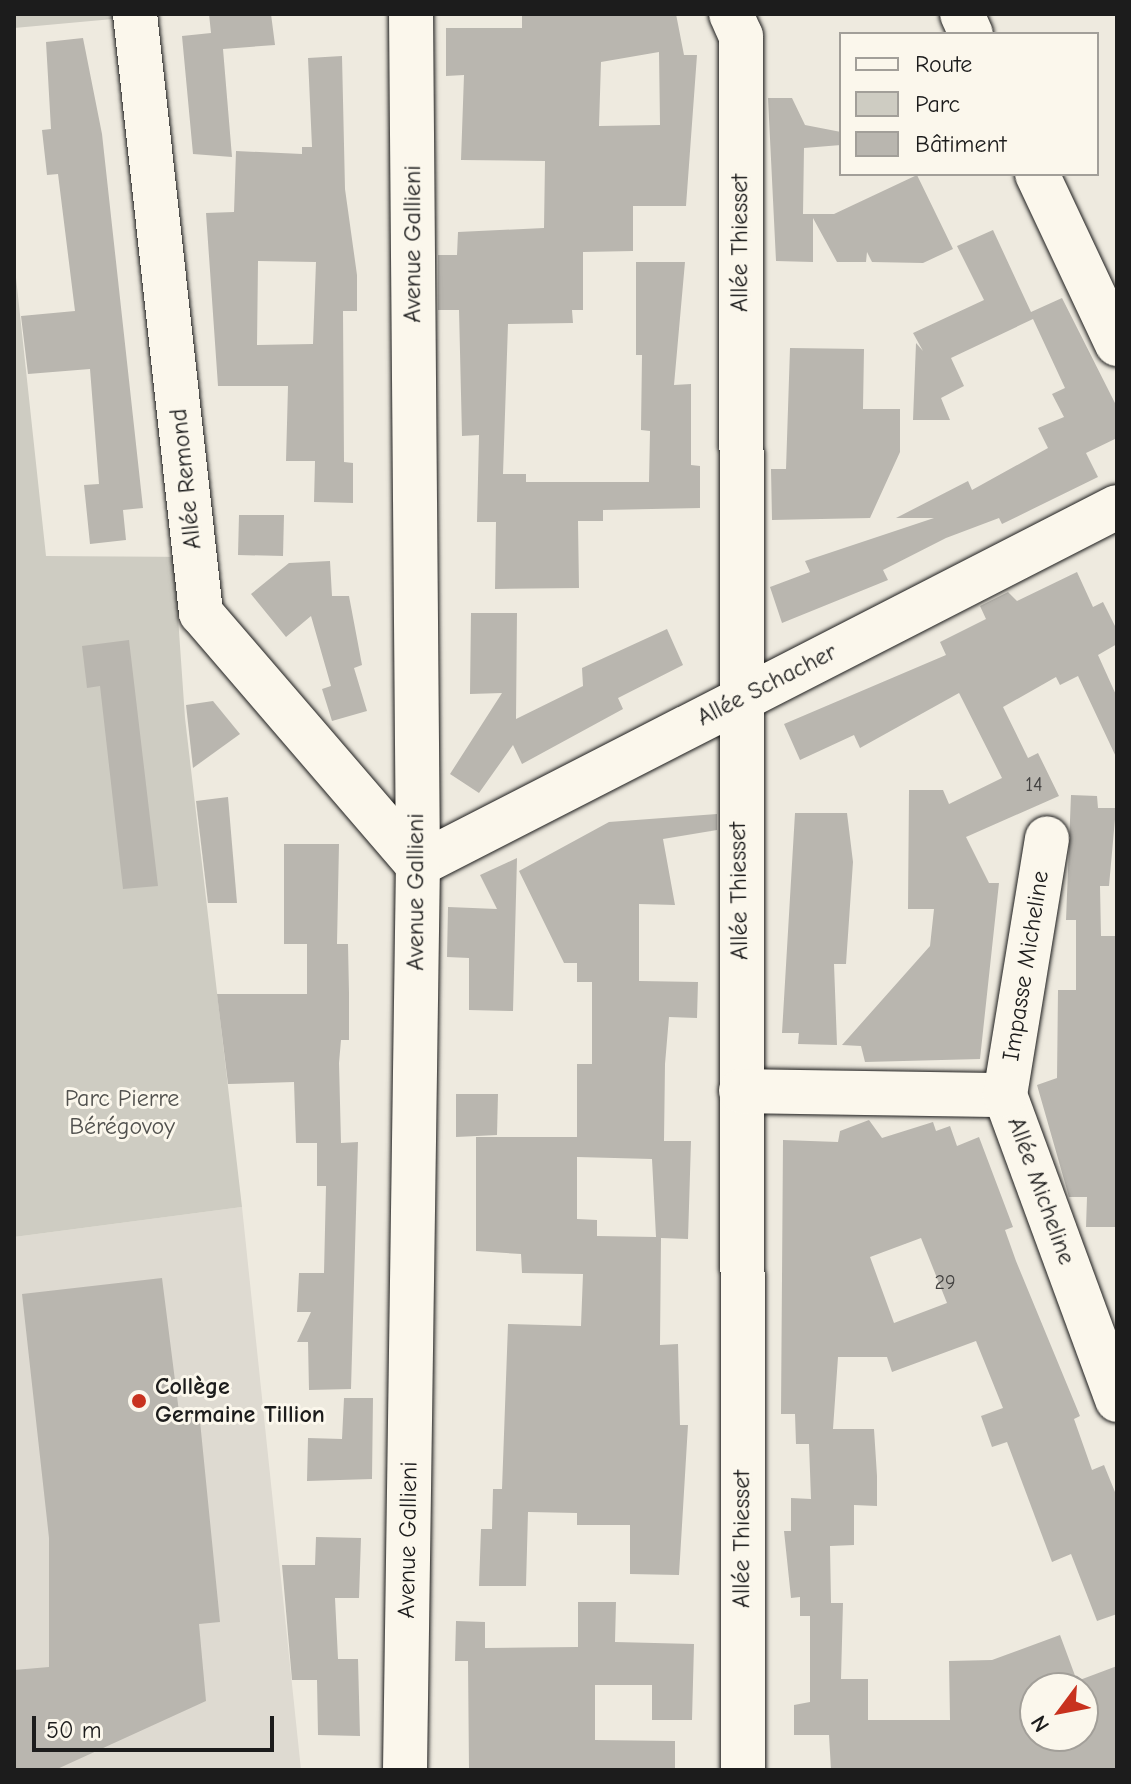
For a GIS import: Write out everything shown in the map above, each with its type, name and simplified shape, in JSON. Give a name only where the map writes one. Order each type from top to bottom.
[{"type":"street","name":"Allée Remond","points":[[135,14],[201,613],[418,865]]},
{"type":"street","name":"Avenue Gallieni","points":[[405,1770],[418,865],[411,14]]},
{"type":"street","name":"Allée Thiesset","points":[[731,14],[741,36],[736,700],[741,1091],[743,1770]]},
{"type":"street","points":[[1038,176],[1117,344]]},
{"type":"street","name":"Allée Schacher","points":[[418,865],[1117,507]]},
{"type":"street","name":"Impasse Micheline","points":[[1005,1095],[1047,838]]},
{"type":"street","name":"Allée Micheline","points":[[741,1091],[1005,1095],[1117,1400]]},
{"type":"shaded area","name":"Collège Germaine Tillion","points":[[242,1207],[301,1770],[14,1770],[14,1237]]},
{"type":"green space","points":[[14,14],[135,14],[135,17],[14,28]]},
{"type":"green space","name":"Parc Pierre Bérégovoy","points":[[14,259],[46,556],[195,557],[201,613],[178,617],[185,718],[242,1207],[14,1237]]},
{"type":"building","points":[[209,14],[271,14],[275,45],[223,49],[232,157],[193,154],[182,36],[211,33]]},
{"type":"building","points":[[522,14],[676,14],[684,55],[697,55],[686,206],[633,206],[633,251],[583,252],[583,310],[572,310],[573,323],[508,324],[503,474],[526,474],[526,482],[649,482],[650,431],[641,430],[642,355],[636,355],[636,262],[685,262],[674,385],[691,384],[691,465],[700,466],[700,508],[603,510],[603,521],[578,521],[579,588],[495,589],[496,522],[477,522],[479,435],[462,436],[459,310],[438,310],[438,255],[457,255],[458,232],[544,228],[545,161],[461,160],[464,75],[446,76],[446,28],[522,28]],"holes":[[[659,52],[660,125],[599,126],[601,62]]]},
{"type":"building","points":[[83,38],[102,134],[143,508],[123,510],[126,540],[90,544],[84,485],[99,484],[90,369],[28,374],[21,316],[75,311],[58,174],[47,175],[42,130],[51,129],[46,42]]},
{"type":"building","points":[[342,56],[345,189],[357,275],[357,311],[343,311],[344,462],[353,463],[353,503],[314,502],[315,461],[286,461],[288,386],[218,386],[206,213],[234,212],[236,151],[302,154],[302,147],[312,147],[308,58]],"holes":[[[258,261],[316,262],[313,344],[257,345]]]},
{"type":"building","points":[[768,98],[792,98],[805,125],[839,132],[839,145],[804,148],[803,214],[834,214],[917,176],[953,249],[923,263],[872,262],[867,252],[866,262],[837,262],[813,218],[813,262],[776,261]]},
{"type":"building","points":[[993,230],[1031,312],[1062,298],[1117,407],[1117,438],[1086,453],[1098,477],[1002,524],[999,518],[946,538],[883,570],[888,580],[782,623],[770,587],[810,572],[805,561],[934,518],[896,518],[968,481],[972,490],[1048,448],[1038,428],[1064,417],[1052,394],[1065,388],[1033,319],[951,358],[964,386],[941,398],[950,420],[913,420],[916,343],[923,351],[913,333],[984,300],[957,246]]},
{"type":"building","points":[[790,348],[864,349],[863,409],[900,409],[900,452],[870,518],[772,520],[771,469],[786,469]]},
{"type":"building","points":[[239,515],[284,515],[283,556],[238,555]]},
{"type":"building","points":[[330,561],[332,596],[349,596],[362,665],[354,668],[367,711],[332,721],[322,689],[331,686],[311,616],[286,637],[251,594],[289,563]]},
{"type":"building","points":[[1077,572],[1093,607],[1103,602],[1117,630],[1117,644],[1098,655],[1117,697],[1117,759],[1078,676],[1060,685],[1056,677],[1003,707],[1028,758],[1038,753],[1059,796],[966,837],[989,883],[999,883],[980,1059],[865,1062],[861,1046],[842,1045],[930,946],[934,909],[908,909],[909,790],[943,790],[949,804],[1002,778],[959,693],[860,748],[854,735],[800,760],[784,724],[946,655],[940,642],[986,619],[980,606],[1008,592],[1017,601]]},
{"type":"building","points":[[471,613],[517,613],[516,719],[583,686],[582,668],[667,629],[683,665],[618,698],[623,709],[522,764],[513,745],[479,793],[450,774],[502,693],[470,694]]},
{"type":"building","points":[[129,640],[158,886],[123,889],[100,686],[87,688],[82,646]]},
{"type":"building","points":[[213,701],[240,734],[193,768],[186,705]]},
{"type":"building","points":[[1071,795],[1097,796],[1098,808],[1116,808],[1109,886],[1100,886],[1101,936],[1117,936],[1117,1227],[1086,1227],[1087,1197],[1069,1197],[1037,1085],[1057,1078],[1058,990],[1076,990],[1076,920],[1066,920]]},
{"type":"building","points":[[228,797],[237,903],[208,903],[196,801]]},
{"type":"building","points":[[795,813],[847,813],[853,862],[846,964],[834,964],[837,1045],[798,1044],[799,1033],[782,1033]]},
{"type":"building","points":[[717,814],[717,830],[663,839],[675,905],[639,904],[639,981],[698,982],[697,1018],[669,1017],[665,1064],[664,1141],[691,1141],[688,1239],[661,1238],[660,1345],[678,1344],[680,1425],[688,1425],[679,1575],[630,1574],[630,1525],[577,1525],[577,1513],[528,1512],[526,1586],[479,1586],[481,1529],[492,1529],[493,1489],[502,1489],[508,1324],[581,1326],[583,1274],[522,1273],[521,1254],[476,1251],[476,1137],[577,1137],[577,1064],[592,1064],[592,982],[577,982],[577,963],[564,963],[519,871],[609,822]],"holes":[[[577,1157],[652,1159],[656,1237],[597,1236],[597,1220],[577,1219]]]},
{"type":"building","points":[[284,844],[339,844],[337,944],[348,944],[349,993],[349,1040],[341,1040],[339,1063],[341,1143],[358,1142],[351,1389],[309,1390],[308,1342],[297,1342],[311,1312],[297,1312],[299,1273],[324,1273],[326,1186],[317,1186],[317,1143],[296,1143],[294,1082],[228,1084],[217,994],[307,994],[307,944],[284,944]]},
{"type":"building","points":[[517,858],[513,1011],[469,1010],[469,958],[447,957],[448,907],[497,909],[480,875]]},
{"type":"building","points":[[456,1094],[498,1094],[497,1135],[456,1137]]},
{"type":"building","points":[[869,1120],[882,1138],[933,1122],[936,1131],[950,1126],[957,1146],[979,1137],[1013,1227],[1005,1230],[1016,1261],[1080,1416],[1074,1419],[1092,1470],[1104,1465],[1117,1497],[1117,1614],[1097,1621],[1071,1554],[1052,1562],[1007,1442],[992,1447],[981,1416],[1003,1408],[976,1341],[892,1372],[887,1357],[838,1357],[833,1429],[874,1429],[877,1476],[877,1506],[854,1505],[854,1545],[830,1546],[831,1603],[843,1603],[841,1679],[868,1679],[868,1720],[950,1720],[949,1661],[992,1660],[1060,1635],[1074,1672],[1019,1672],[1019,1752],[1099,1752],[1099,1673],[1117,1666],[1117,1770],[831,1770],[829,1735],[794,1735],[794,1705],[810,1702],[810,1616],[800,1616],[800,1597],[791,1598],[784,1531],[791,1531],[791,1498],[811,1499],[809,1444],[796,1444],[795,1414],[781,1414],[783,1140],[838,1142],[840,1131]],"holes":[[[921,1238],[947,1303],[894,1323],[870,1257]]]},
{"type":"building","points":[[162,1278],[179,1412],[199,1411],[220,1622],[199,1624],[206,1701],[55,1770],[14,1770],[14,1670],[49,1667],[49,1538],[22,1294]]},
{"type":"building","points":[[344,1398],[373,1398],[372,1479],[307,1481],[308,1438],[342,1439]]},
{"type":"building","points":[[316,1537],[361,1538],[359,1598],[335,1598],[338,1659],[358,1659],[360,1736],[318,1735],[317,1680],[292,1680],[282,1565],[315,1565]]},
{"type":"building","points":[[578,1602],[616,1602],[615,1642],[694,1644],[692,1720],[652,1720],[652,1685],[595,1685],[595,1740],[675,1741],[675,1770],[469,1770],[468,1661],[455,1661],[456,1621],[485,1622],[485,1648],[578,1647]]},
{"type":"place","name":"Collège Germaine Tillion","points":[[139,1401]]}]
